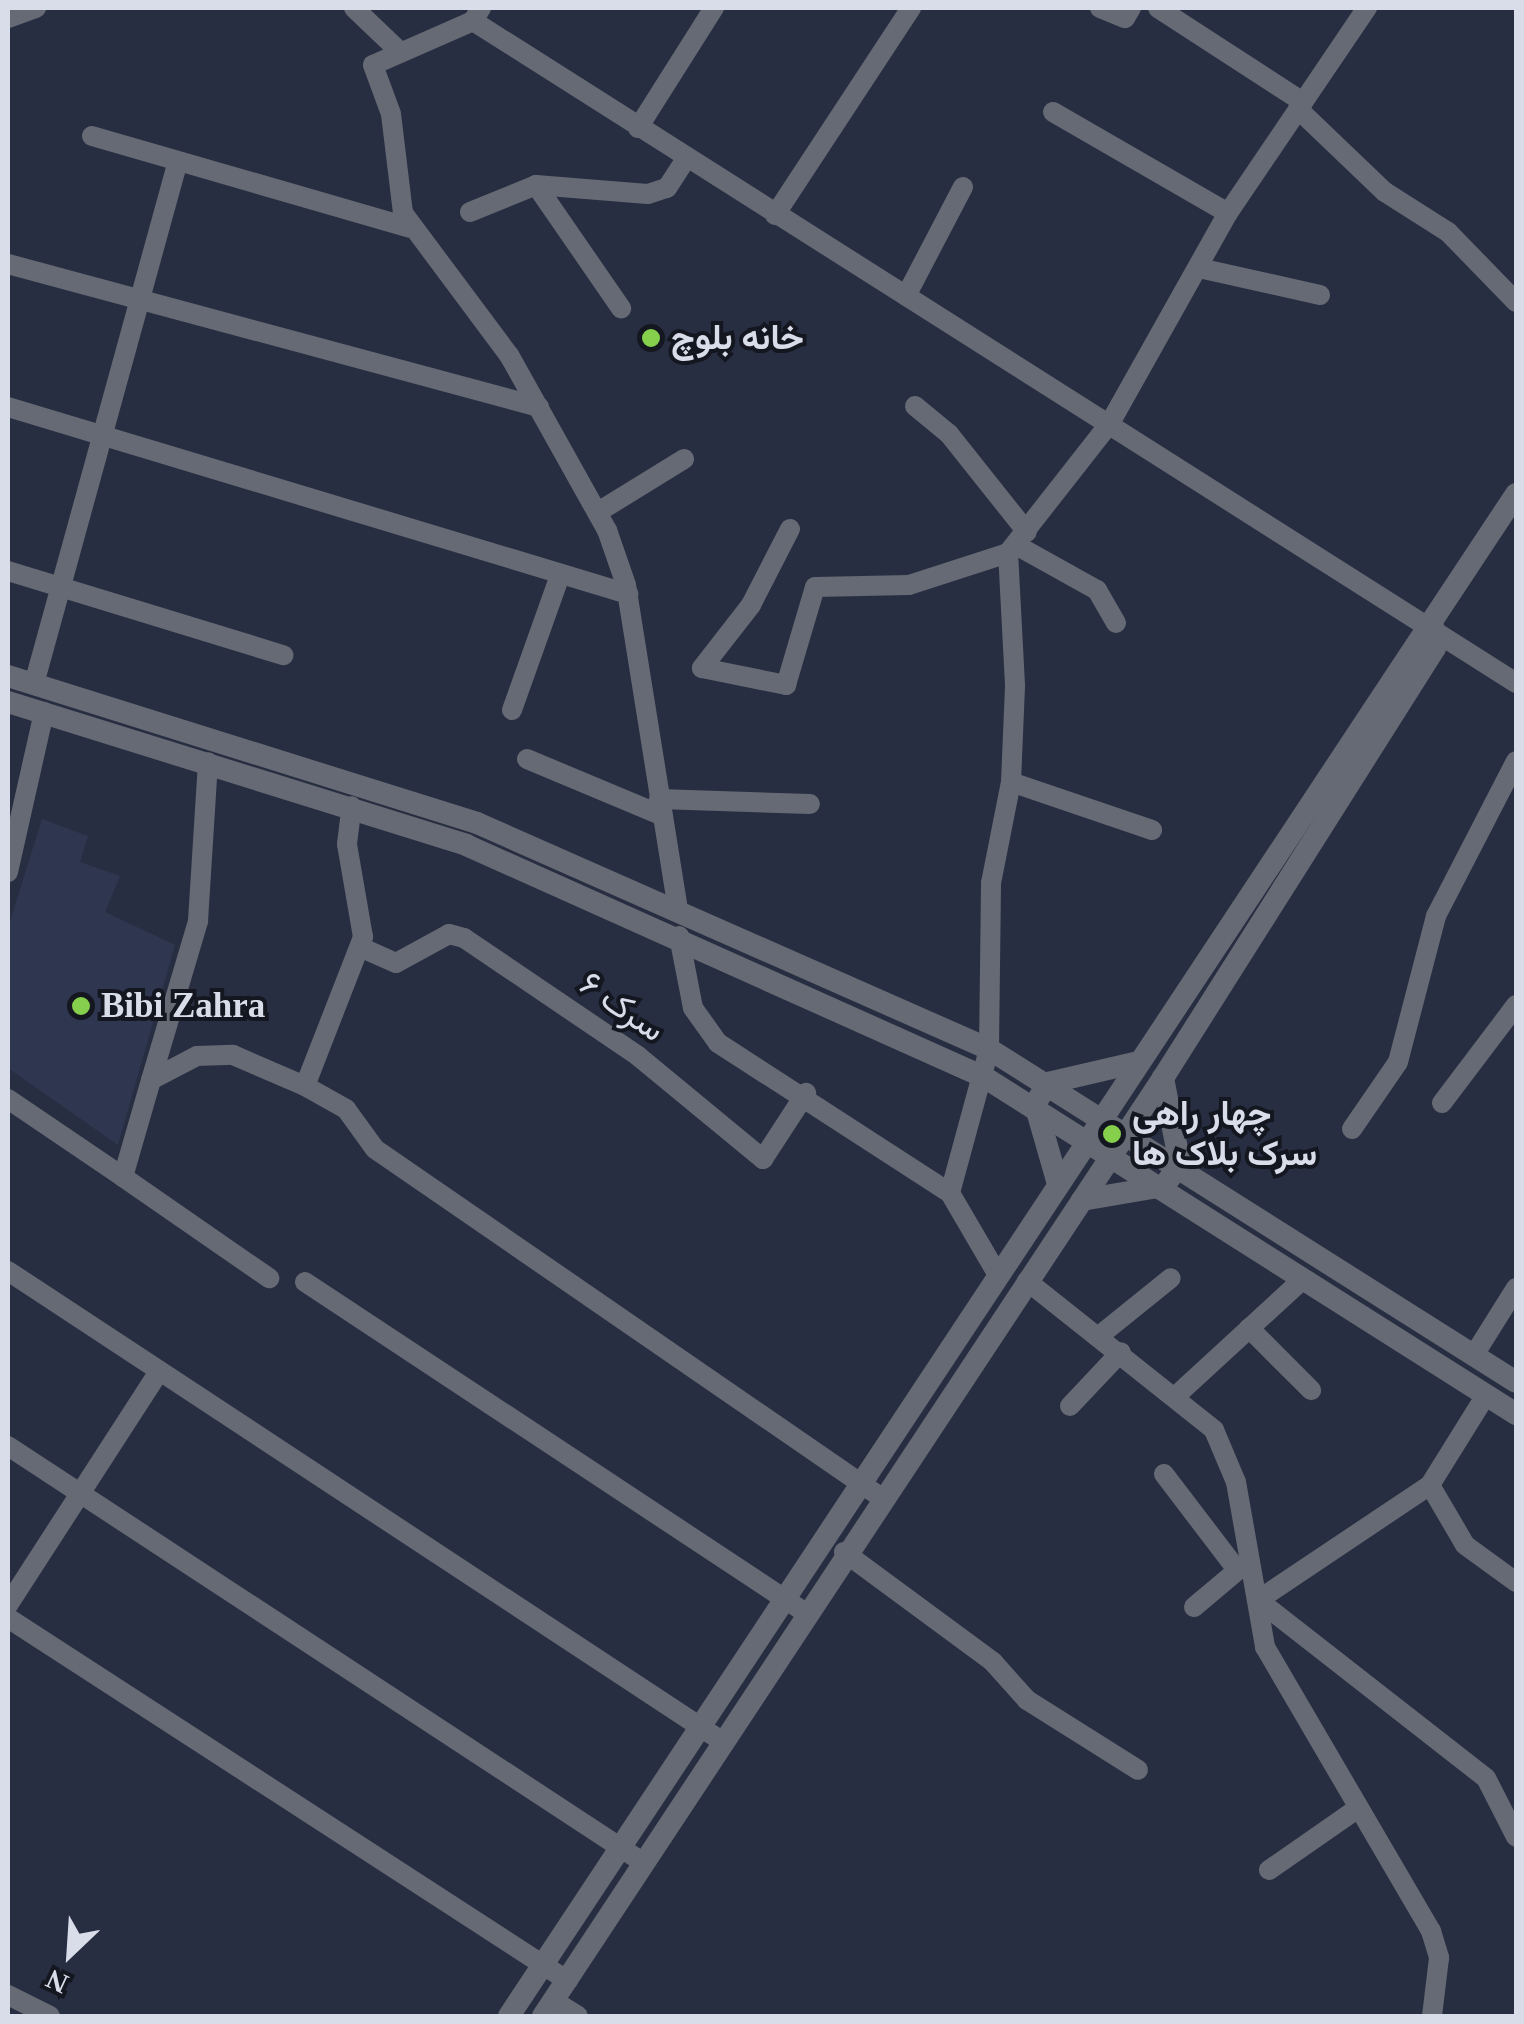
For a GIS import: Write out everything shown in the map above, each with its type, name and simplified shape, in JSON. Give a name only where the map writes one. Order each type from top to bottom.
[{"type":"street","points":[[8,18],[36,8]]},
{"type":"street","points":[[354,8],[399,51]]},
{"type":"street","points":[[638,128],[714,8]]},
{"type":"street","points":[[775,215],[911,8]]},
{"type":"street","points":[[1100,8],[1125,18],[1131,8]]},
{"type":"street","points":[[1158,8],[1300,105],[1385,192],[1448,232],[1516,302]]},
{"type":"street","points":[[790,529],[751,604],[702,668],[786,685],[816,587],[909,584],[1017,544],[1110,423],[1228,213],[1300,105],[1356,11]]},
{"type":"street","points":[[678,908],[628,594],[598,512],[539,407],[410,228],[373,65],[477,14],[685,160],[1110,423],[1433,627],[1516,684]]},
{"type":"street","points":[[1054,112],[1228,213]]},
{"type":"street","points":[[92,136],[410,228]]},
{"type":"street","points":[[470,212],[536,184],[648,194],[668,188],[685,160]]},
{"type":"street","points":[[34,684],[178,161]]},
{"type":"street","points":[[536,184],[622,308]]},
{"type":"street","points":[[906,296],[964,188]]},
{"type":"street","points":[[8,264],[138,303],[539,407]]},
{"type":"street","points":[[1199,268],[1320,295]]},
{"type":"street","points":[[915,406],[949,434],[1017,544],[1097,590],[1116,624]]},
{"type":"street","points":[[8,407],[628,594]]},
{"type":"street","points":[[598,512],[684,460]]},
{"type":"street","points":[[555,1999],[634,1854],[871,1491],[998,1275],[1415,638],[1433,627],[1516,494]]},
{"type":"street","points":[[950,1193],[989,1049],[991,883],[1011,782],[1017,544]]},
{"type":"street","points":[[8,571],[282,655]]},
{"type":"street","points":[[512,710],[560,575]]},
{"type":"street","points":[[796,1606],[844,1552],[871,1491],[1028,1281],[1129,1131],[1435,648],[1433,627]]},
{"type":"street","points":[[8,676],[397,794],[678,908],[989,1049],[1129,1131],[1516,1382]]},
{"type":"street","points":[[8,702],[352,806],[680,936],[984,1077],[1114,1154],[1516,1414]]},
{"type":"street","points":[[8,872],[44,712]]},
{"type":"street","points":[[527,759],[660,807],[810,804]]},
{"type":"street","points":[[1352,1129],[1398,1062],[1436,916],[1516,761]]},
{"type":"street","points":[[123,1177],[198,921],[208,762]]},
{"type":"street","points":[[1011,782],[1152,830]]},
{"type":"street","points":[[305,1086],[360,947],[352,806]]},
{"type":"street","name":"سرک ۶","points":[[360,947],[396,963],[449,934],[464,938],[638,1056],[764,1159],[806,1093]]},
{"type":"street","points":[[680,936],[693,1008],[718,1043],[806,1093],[950,1193],[998,1275]]},
{"type":"street","points":[[1442,1102],[1516,1004]]},
{"type":"street","points":[[151,1080],[197,1056],[233,1055],[305,1086],[346,1109],[375,1148],[871,1491]]},
{"type":"street","points":[[1058,1184],[1035,1104],[1048,1083],[1138,1062]]},
{"type":"street","points":[[1082,1200],[1164,1186],[1180,1164],[1163,1078]]},
{"type":"street","points":[[8,1099],[269,1278]]},
{"type":"street","points":[[8,1271],[711,1735]]},
{"type":"street","points":[[1099,1336],[1171,1278]]},
{"type":"street","points":[[1178,1393],[1303,1279]]},
{"type":"street","points":[[1028,1281],[1178,1393],[1214,1430],[1243,1565],[1258,1600],[1265,1647],[1354,1811],[1431,1931],[1439,1958],[1432,2016]]},
{"type":"street","points":[[305,1282],[796,1606]]},
{"type":"street","points":[[1474,1354],[1516,1288]]},
{"type":"street","points":[[1249,1328],[1311,1390]]},
{"type":"street","points":[[1070,1406],[1120,1352]]},
{"type":"street","points":[[158,1373],[77,1492],[9,1620],[542,1968],[555,1999],[578,2016]]},
{"type":"street","points":[[1258,1600],[1430,1485],[1486,1395]]},
{"type":"street","points":[[8,1446],[634,1854]]},
{"type":"street","points":[[1164,1474],[1243,1565]]},
{"type":"street","points":[[1430,1485],[1466,1546],[1516,1582]]},
{"type":"street","points":[[844,1552],[942,1621],[1027,1700],[1138,1770]]},
{"type":"street","points":[[1194,1607],[1243,1565]]},
{"type":"street","points":[[1258,1600],[1486,1778],[1516,1837]]},
{"type":"street","points":[[1269,1870],[1354,1811]]},
{"type":"street","points":[[509,2016],[542,1968],[634,1854]]},
{"type":"street","points":[[8,1995],[50,2016]]},
{"type":"shaded area","name":"Bibi Zahra","points":[[42,819],[88,836],[80,862],[120,876],[105,912],[175,945],[118,1145],[8,1068],[8,928]]},
{"type":"place","name":"خانه بلوچ","points":[[651,338]]},
{"type":"place","name":"Bibi Zahra","points":[[81,1006]]},
{"type":"place","name":"چهار راهی سرک بلاک ها","points":[[1112,1134]]}]
